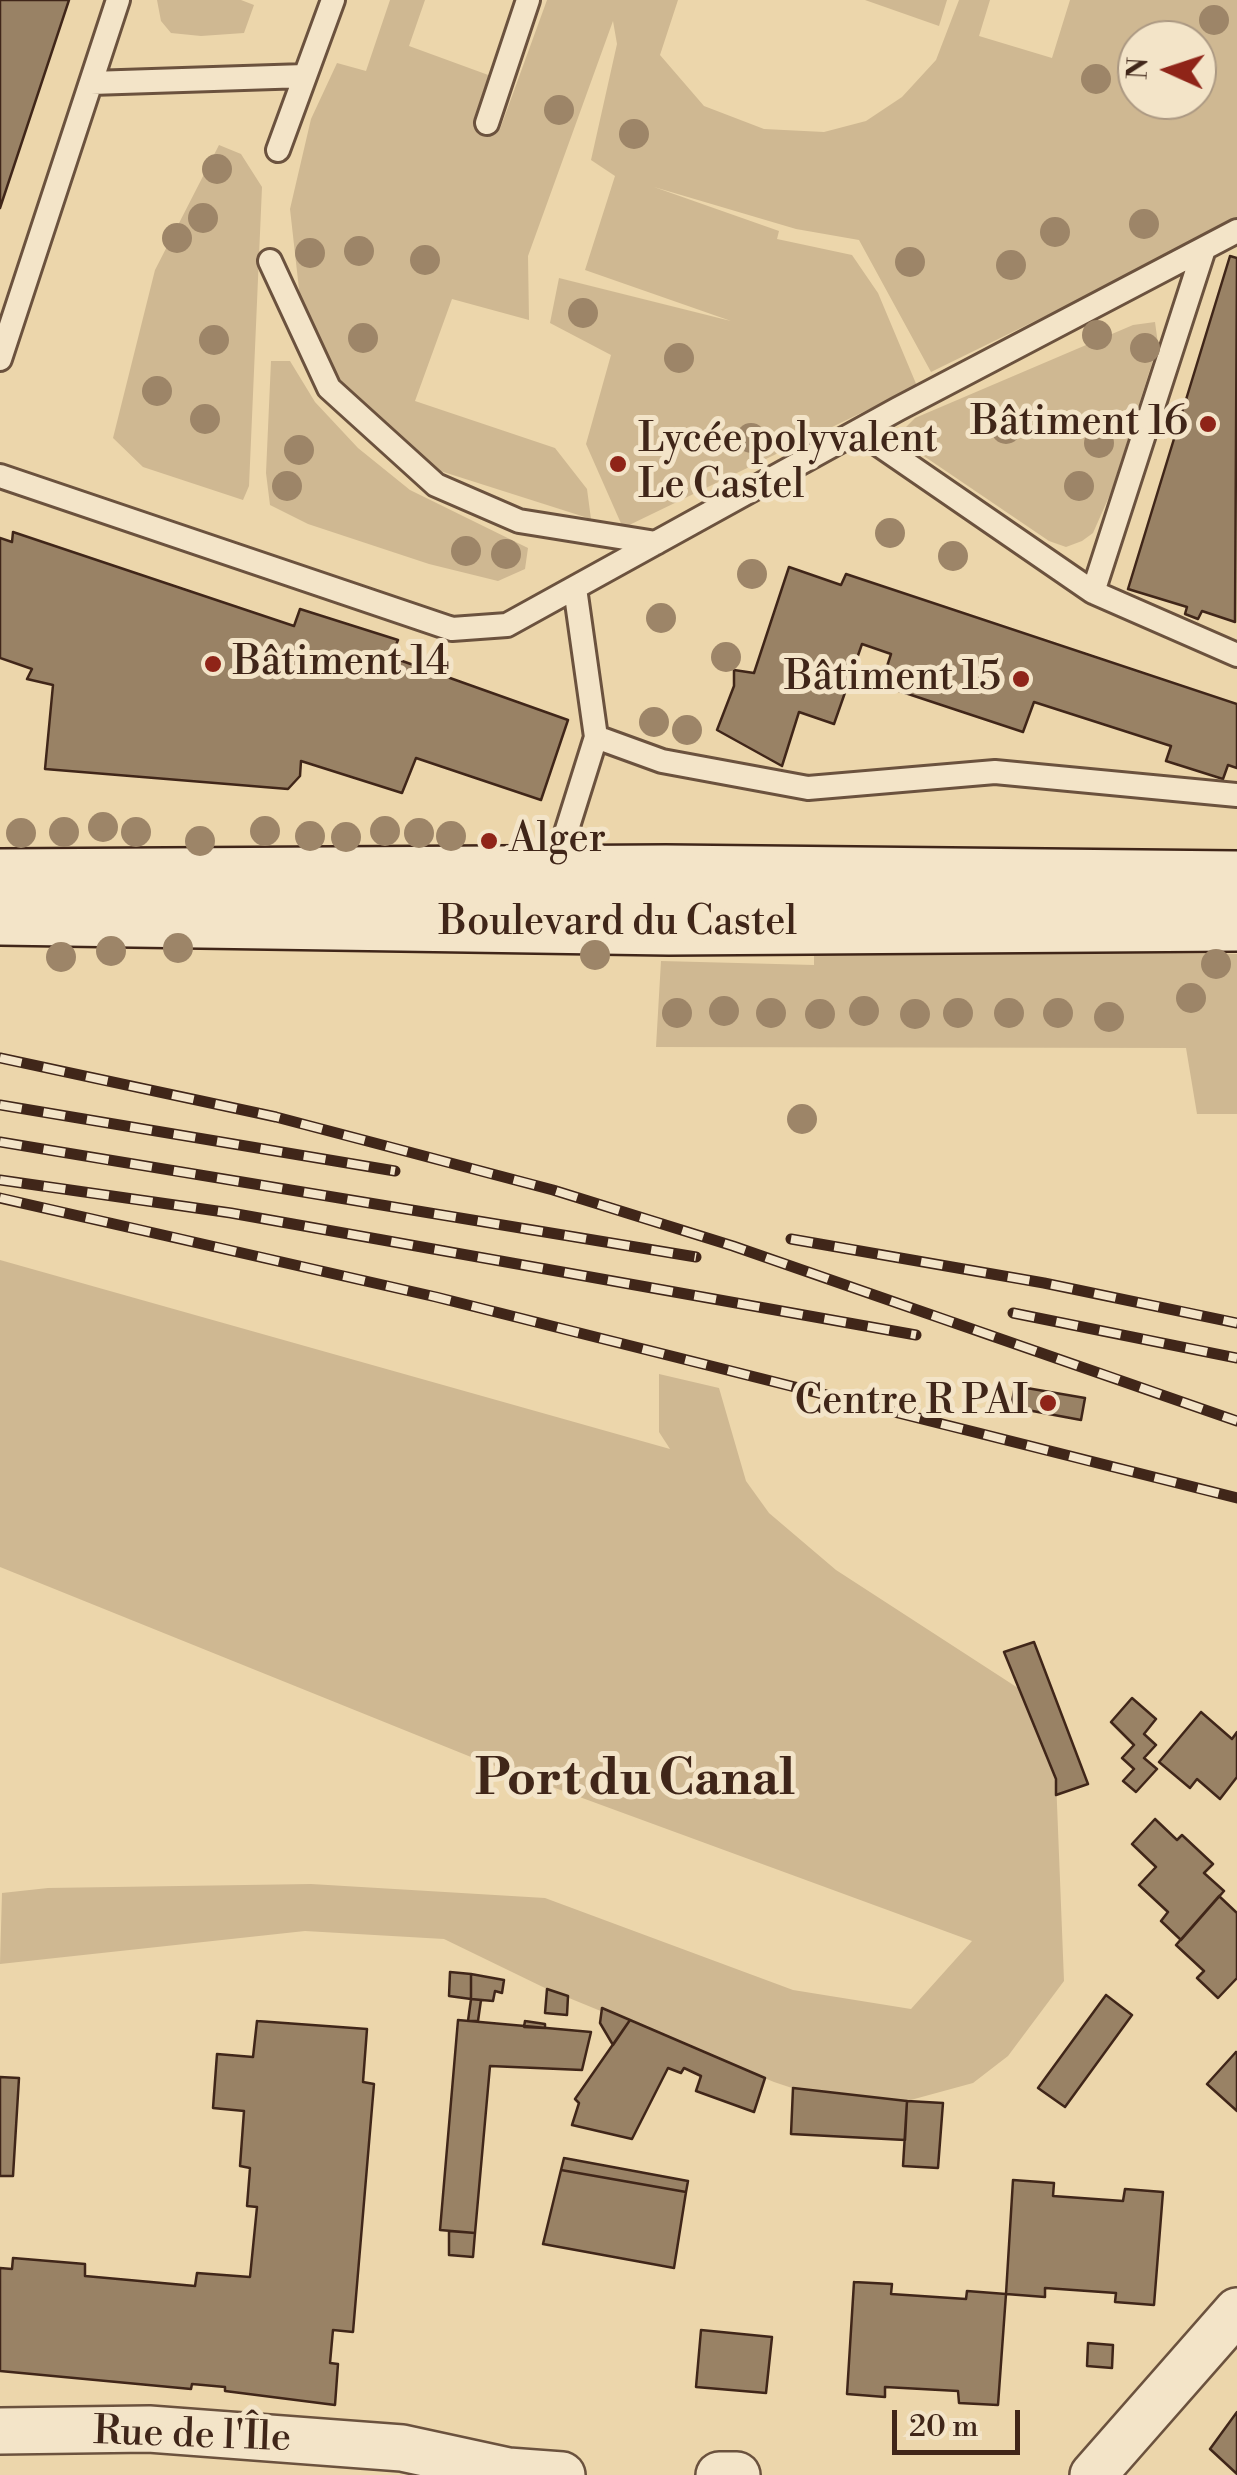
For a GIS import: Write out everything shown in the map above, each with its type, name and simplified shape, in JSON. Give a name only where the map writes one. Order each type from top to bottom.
[{"type":"main road","name":"Boulevard du Castel","points":[[0,877],[553,874],[1237,879]]},
{"type":"main road","name":"Boulevard du Castel","points":[[0,918],[668,927],[1237,922]]},
{"type":"street","points":[[1093,2475],[1237,2311]]},
{"type":"street","name":"Rue de l'Île","points":[[0,2432],[149,2430],[402,2448],[508,2471],[562,2475]]},
{"type":"street","points":[[719,2475],[736,2475]]},
{"type":"lane","points":[[0,359],[118,0]]},
{"type":"lane","points":[[278,150],[333,0]]},
{"type":"lane","points":[[487,123],[528,0]]},
{"type":"lane","points":[[92,83],[306,76]]},
{"type":"lane","points":[[0,476],[452,629],[507,626],[860,431],[1237,231]]},
{"type":"lane","points":[[1093,592],[1204,249]]},
{"type":"lane","points":[[270,261],[330,388],[436,484],[519,521],[656,543]]},
{"type":"lane","points":[[860,431],[1093,592],[1237,654]]},
{"type":"lane","points":[[553,874],[596,738],[575,588]]},
{"type":"lane","points":[[596,738],[662,761],[808,788],[995,772],[1237,795]]},
{"type":"shaded area","points":[[157,0],[241,0],[254,5],[244,33],[201,36],[171,33],[161,21]]},
{"type":"shaded area","points":[[390,0],[425,0],[409,46],[491,76],[487,122],[500,129],[547,0],[678,0],[660,55],[704,106],[764,129],[824,132],[866,121],[902,97],[936,60],[959,0],[990,0],[979,36],[1052,58],[1070,0],[1237,0],[1237,222],[931,372],[859,240],[796,229],[654,187],[779,231],[777,239],[852,255],[878,293],[917,386],[623,528],[586,444],[611,355],[550,323],[559,278],[731,321],[585,270],[615,176],[591,160],[617,44],[613,21],[528,256],[529,320],[452,299],[415,401],[555,448],[587,489],[591,519],[434,469],[370,416],[333,373],[300,298],[290,209],[311,119],[337,63],[366,71]]},
{"type":"shaded area","points":[[865,0],[947,0],[939,26]]},
{"type":"shaded area","points":[[219,145],[241,154],[262,187],[249,486],[243,500],[143,467],[113,438],[155,270]]},
{"type":"shaded area","points":[[1155,322],[1158,344],[1112,490],[1093,533],[1082,541],[1066,547],[1049,541],[909,446],[906,427],[915,418],[1133,325]]},
{"type":"shaded area","points":[[271,361],[290,361],[315,402],[358,448],[410,490],[528,548],[525,569],[498,581],[429,564],[308,524],[270,505],[266,473]]},
{"type":"shaded area","points":[[814,952],[1237,954],[1237,1114],[1197,1114],[1186,1048],[656,1047],[661,961],[814,965]]},
{"type":"shaded area","points":[[0,1260],[670,1449],[659,1432],[659,1374],[719,1388],[746,1481],[769,1513],[836,1570],[1018,1688],[1056,1779],[1064,1981],[1008,2056],[973,2083],[907,2101],[801,2091],[774,2082],[547,1989],[444,1939],[305,1931],[0,1964],[2,1893],[48,1888],[311,1884],[545,1898],[793,1990],[911,2009],[972,1941],[476,1759],[0,1567]]},
{"type":"building","points":[[0,0],[69,0],[0,208]]},
{"type":"building","name":"Bâtiment 16","points":[[1230,256],[1237,258],[1235,622],[1202,611],[1198,619],[1185,614],[1187,607],[1128,589]]},
{"type":"building","name":"Bâtiment 14","points":[[13,532],[294,626],[300,609],[398,640],[391,657],[568,720],[541,800],[416,758],[402,793],[301,761],[300,776],[288,789],[45,769],[53,685],[27,679],[32,669],[0,658],[0,538],[12,542]]},
{"type":"building","name":"Bâtiment 15","points":[[789,567],[841,585],[846,574],[1237,704],[1237,768],[1228,765],[1223,779],[1166,761],[1171,746],[1034,702],[1023,732],[881,685],[891,654],[862,644],[834,724],[799,712],[782,766],[717,730],[734,686],[734,670],[754,673]]},
{"type":"building","name":"Centre R PAI","points":[[1015,1386],[1085,1398],[1081,1420],[1011,1407]]},
{"type":"building","points":[[1034,1642],[1088,1784],[1056,1795],[1056,1779],[1004,1652]]},
{"type":"building","points":[[1132,1698],[1156,1719],[1144,1734],[1156,1745],[1144,1758],[1157,1769],[1136,1792],[1123,1781],[1134,1769],[1122,1758],[1134,1745],[1111,1722]]},
{"type":"building","points":[[1201,1712],[1232,1739],[1237,1732],[1237,1777],[1220,1799],[1197,1779],[1190,1788],[1159,1762]]},
{"type":"building","points":[[1155,1819],[1177,1840],[1182,1835],[1213,1864],[1204,1873],[1224,1891],[1181,1940],[1161,1921],[1168,1912],[1139,1885],[1156,1867],[1132,1844]]},
{"type":"building","points":[[1219,1896],[1237,1913],[1237,1978],[1218,1998],[1197,1978],[1204,1971],[1176,1945]]},
{"type":"building","points":[[450,1972],[471,1974],[471,1999],[449,1996]]},
{"type":"building","points":[[471,1974],[504,1980],[502,1993],[495,1991],[493,2001],[471,1999]]},
{"type":"building","points":[[547,1989],[568,1996],[567,2015],[545,2013]]},
{"type":"building","points":[[1106,1995],[1132,2015],[1065,2107],[1038,2088]]},
{"type":"building","points":[[471,1999],[481,2000],[478,2021],[468,2021]]},
{"type":"building","points":[[602,2008],[630,2020],[613,2045],[600,2023]]},
{"type":"building","points":[[458,2020],[591,2032],[582,2070],[490,2066],[475,2233],[440,2230]]},
{"type":"building","points":[[630,2020],[765,2078],[754,2112],[696,2091],[701,2076],[684,2068],[681,2073],[668,2068],[632,2139],[572,2125],[579,2103],[575,2099]]},
{"type":"building","points":[[257,2021],[367,2029],[363,2082],[374,2084],[353,2332],[333,2330],[330,2363],[338,2364],[335,2405],[225,2391],[225,2387],[192,2384],[191,2389],[0,2371],[0,2268],[12,2269],[13,2258],[85,2264],[85,2276],[195,2286],[197,2273],[250,2277],[257,2207],[247,2206],[250,2168],[240,2166],[244,2111],[213,2108],[217,2054],[253,2057]]},
{"type":"building","points":[[525,2021],[545,2024],[545,2028],[524,2027]]},
{"type":"building","points":[[1237,2053],[1237,2111],[1207,2084]]},
{"type":"building","points":[[0,2077],[19,2078],[13,2176],[0,2176]]},
{"type":"building","points":[[793,2088],[907,2101],[905,2140],[791,2134]]},
{"type":"building","points":[[907,2101],[943,2103],[938,2168],[903,2166]]},
{"type":"building","points":[[564,2158],[688,2181],[686,2192],[561,2170]]},
{"type":"building","points":[[561,2170],[686,2192],[674,2268],[543,2244]]},
{"type":"building","points":[[1013,2180],[1054,2183],[1053,2196],[1123,2201],[1125,2189],[1163,2192],[1154,2305],[1115,2302],[1116,2293],[1045,2288],[1045,2297],[1006,2294]]},
{"type":"building","points":[[449,2231],[475,2233],[473,2257],[449,2255]]},
{"type":"building","points":[[854,2282],[892,2284],[891,2294],[966,2299],[967,2291],[1006,2294],[998,2405],[959,2403],[958,2391],[885,2387],[885,2397],[847,2394]]},
{"type":"building","points":[[701,2330],[772,2337],[766,2393],[696,2387]]},
{"type":"building","points":[[1088,2343],[1113,2345],[1112,2368],[1087,2366]]},
{"type":"building","points":[[1237,2412],[1237,2474],[1210,2449]]},
{"type":"railway","points":[[0,1058],[276,1117],[553,1190],[733,1246],[1237,1421]]},
{"type":"railway","points":[[0,1105],[395,1171]]},
{"type":"railway","points":[[0,1142],[696,1257]]},
{"type":"railway","points":[[0,1180],[231,1213],[916,1335]]},
{"type":"railway","points":[[0,1198],[436,1297],[1237,1498]]},
{"type":"railway","points":[[791,1239],[1044,1283],[1237,1323]]},
{"type":"railway","points":[[1013,1313],[1237,1358]]},
{"type":"place","name":"Bâtiment 16","points":[[1208,424]]},
{"type":"place","name":"Lycée polyvalent Le Castel","points":[[618,464]]},
{"type":"place","name":"Bâtiment 14","points":[[213,664]]},
{"type":"place","name":"Bâtiment 15","points":[[1021,679]]},
{"type":"place","name":"Alger","points":[[489,841]]},
{"type":"place","name":"Centre R PAI","points":[[1048,1403]]},
{"type":"district","name":"Port du Canal","points":[[635,1782]]}]
